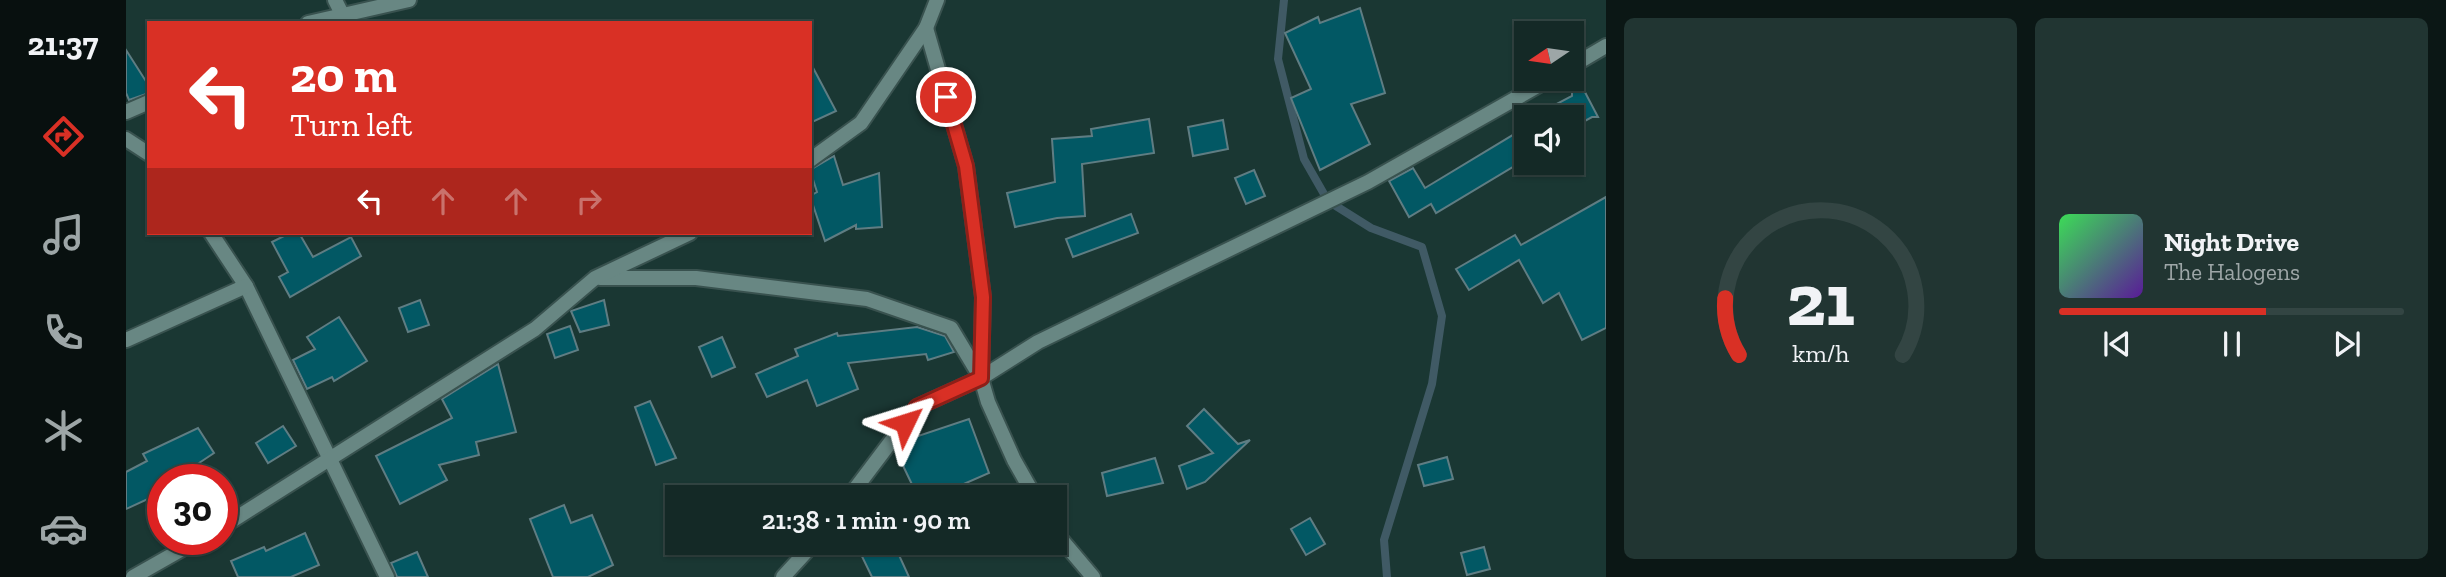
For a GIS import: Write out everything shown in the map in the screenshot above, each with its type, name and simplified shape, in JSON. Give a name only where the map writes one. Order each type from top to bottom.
[{"type":"street","points":[[335,0],[343,16]]},
{"type":"street","points":[[318,21],[409,0]]},
{"type":"street","points":[[812,159],[861,122],[926,28],[937,0]]},
{"type":"street","points":[[926,28],[966,166],[983,297],[981,378]]},
{"type":"street","points":[[1584,59],[1606,46]]},
{"type":"street","points":[[858,485],[917,407],[981,378],[1038,342],[1368,183],[1529,91]]},
{"type":"street","points":[[126,112],[147,103]]},
{"type":"street","points":[[126,139],[147,153]]},
{"type":"street","points":[[212,235],[246,286],[387,577]]},
{"type":"street","points":[[238,517],[535,329],[596,278],[686,235]]},
{"type":"street","points":[[596,278],[696,278],[867,299],[951,328],[981,378],[988,402],[1028,485]]},
{"type":"street","points":[[126,340],[246,286]]},
{"type":"street","points":[[1067,546],[1093,577]]},
{"type":"street","points":[[133,577],[172,555]]},
{"type":"street","points":[[783,577],[803,555]]},
{"type":"building","points":[[1360,8],[1385,93],[1351,104],[1370,144],[1320,170],[1291,98],[1311,89],[1285,33],[1318,17],[1320,23]]},
{"type":"building","points":[[126,50],[147,83],[147,94],[129,100],[126,93]]},
{"type":"building","points":[[812,66],[836,111],[812,122]]},
{"type":"building","points":[[1584,90],[1598,117],[1584,121],[1584,105],[1555,105],[1572,96],[1572,91]]},
{"type":"building","points":[[1149,119],[1154,153],[1082,164],[1085,216],[1057,218],[1015,227],[1007,193],[1055,182],[1052,139],[1092,136],[1091,129]]},
{"type":"building","points":[[1223,120],[1228,149],[1193,156],[1188,127]]},
{"type":"building","points":[[1514,134],[1514,166],[1436,213],[1431,204],[1409,217],[1389,181],[1413,168],[1425,188]]},
{"type":"building","points":[[834,156],[843,185],[879,173],[882,227],[856,229],[856,225],[825,241],[812,202],[812,195],[817,192],[812,169]]},
{"type":"building","points":[[1254,170],[1265,196],[1246,204],[1235,178]]},
{"type":"building","points":[[1606,197],[1606,328],[1582,340],[1559,293],[1543,303],[1519,260],[1469,290],[1456,269],[1515,235],[1521,245]]},
{"type":"building","points":[[1131,214],[1138,233],[1073,257],[1066,239]]},
{"type":"building","points":[[286,235],[300,235],[313,257],[351,237],[361,256],[290,297],[279,277],[288,272],[272,242]]},
{"type":"building","points":[[420,300],[429,325],[408,332],[399,308]]},
{"type":"building","points":[[604,300],[609,325],[580,332],[571,311]]},
{"type":"building","points":[[339,317],[367,361],[334,381],[332,377],[307,389],[293,360],[315,349],[307,337]]},
{"type":"building","points":[[570,326],[578,350],[555,358],[547,334]]},
{"type":"building","points":[[917,327],[945,336],[954,352],[928,360],[926,354],[848,363],[858,389],[817,406],[807,380],[767,397],[756,374],[798,356],[795,349],[837,333],[838,336]]},
{"type":"building","points":[[722,337],[735,367],[712,377],[699,347]]},
{"type":"building","points":[[498,364],[516,432],[476,442],[479,455],[439,465],[447,480],[400,504],[376,456],[452,418],[442,399]]},
{"type":"building","points":[[650,401],[676,458],[656,465],[635,407]]},
{"type":"building","points":[[1204,409],[1238,444],[1250,440],[1205,482],[1187,489],[1179,466],[1213,453],[1187,426]]},
{"type":"building","points":[[969,419],[989,473],[962,485],[912,485],[896,451],[903,441]]},
{"type":"building","points":[[283,426],[296,446],[268,463],[256,443]]},
{"type":"building","points":[[198,428],[214,453],[198,464],[147,464],[147,499],[126,509],[126,472],[147,461],[143,454]]},
{"type":"building","points":[[1447,457],[1453,479],[1424,486],[1418,465]]},
{"type":"building","points":[[1155,458],[1163,483],[1107,496],[1102,473]]},
{"type":"building","points":[[564,505],[571,523],[592,515],[613,565],[588,577],[553,577],[530,519]]},
{"type":"building","points":[[1310,518],[1325,544],[1306,555],[1291,529]]},
{"type":"building","points":[[305,533],[319,565],[291,577],[238,577],[231,561],[264,547],[266,551]]},
{"type":"building","points":[[1484,547],[1490,569],[1467,575],[1461,553]]},
{"type":"building","points":[[417,552],[428,577],[397,577],[391,563]]},
{"type":"building","points":[[861,555],[899,555],[909,577],[872,577]]},
{"type":"waterway","points":[[1284,0],[1278,59],[1304,159],[1328,201],[1371,228],[1422,247],[1442,316],[1432,384],[1384,540],[1387,577]]},
{"type":"route","points":[[905,423],[917,407],[981,378],[983,297],[966,166],[946,97]]}]
